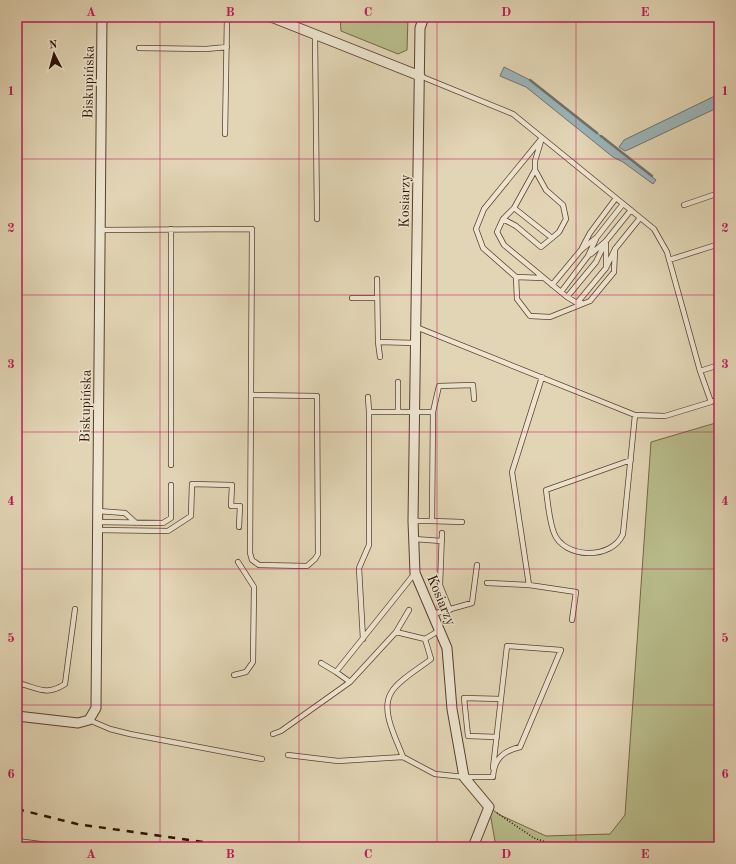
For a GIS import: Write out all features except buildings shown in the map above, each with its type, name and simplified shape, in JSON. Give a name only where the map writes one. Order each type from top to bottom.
[{"type":"street","name":"Biskupińska","points":[[89,720],[96,708],[102,17]]},
{"type":"street","points":[[271,17],[420,76]]},
{"type":"street","name":"Kosiarzy","points":[[424,17],[420,28],[413,521],[415,573],[434,614],[447,648],[452,709],[464,777],[489,807]]},
{"type":"street","points":[[17,716],[78,723],[89,720]]},
{"type":"street","points":[[473,847],[489,807]]},
{"type":"lane","points":[[225,134],[227,17]]},
{"type":"lane","points":[[316,36],[316,220]]},
{"type":"lane","points":[[139,48],[206,49],[227,47]]},
{"type":"lane","points":[[420,76],[513,114],[654,229],[667,252],[710,402]]},
{"type":"lane","points":[[503,219],[516,226],[541,247],[559,232],[566,219],[563,205],[546,190],[535,170],[535,161],[542,138]]},
{"type":"lane","points":[[542,138],[484,209],[476,229],[483,248],[516,277],[543,278]]},
{"type":"lane","points":[[535,170],[514,208],[503,219],[497,232],[504,245],[567,298],[577,303],[590,301]]},
{"type":"lane","points":[[684,205],[719,193]]},
{"type":"lane","points":[[581,250],[590,233],[616,198]]},
{"type":"lane","points":[[552,285],[581,250],[597,237],[623,204]]},
{"type":"lane","points":[[514,208],[552,238]]},
{"type":"lane","points":[[588,256],[606,241],[631,210]]},
{"type":"lane","points":[[577,303],[606,268],[615,249],[640,218]]},
{"type":"lane","points":[[170,465],[171,229]]},
{"type":"lane","points":[[100,230],[252,229],[250,557],[255,564],[259,565],[307,566],[318,554],[317,396],[251,395]]},
{"type":"lane","points":[[561,292],[588,256],[597,237]]},
{"type":"lane","points":[[606,241],[606,268]]},
{"type":"lane","points":[[567,298],[596,262],[606,241]]},
{"type":"lane","points":[[669,260],[719,244]]},
{"type":"lane","points":[[516,277],[517,299],[530,316],[550,317],[590,301],[614,272],[615,249]]},
{"type":"lane","points":[[596,262],[615,249]]},
{"type":"lane","points":[[377,279],[378,342],[380,357]]},
{"type":"lane","points":[[352,298],[377,298]]},
{"type":"lane","points":[[416,327],[635,414],[665,416],[719,400]]},
{"type":"lane","points":[[378,342],[416,342]]},
{"type":"lane","points":[[700,371],[719,365]]},
{"type":"lane","points":[[529,585],[512,472],[542,377]]},
{"type":"lane","points":[[398,382],[398,412]]},
{"type":"lane","points":[[432,521],[433,412],[440,386],[473,385],[474,399]]},
{"type":"lane","points":[[363,639],[359,568],[369,545],[368,397]]},
{"type":"lane","points":[[369,412],[433,412]]},
{"type":"lane","points":[[631,460],[546,490],[554,533],[564,545],[579,552],[602,552],[609,550],[620,541],[623,534],[631,460],[635,414]]},
{"type":"lane","points":[[97,526],[168,530],[191,516],[192,484],[232,485],[231,506],[240,506],[239,527]]},
{"type":"lane","points":[[97,526],[136,523],[163,523],[170,518],[171,485]]},
{"type":"lane","points":[[98,511],[126,512],[136,523]]},
{"type":"lane","points":[[413,521],[462,522]]},
{"type":"lane","points":[[442,533],[440,585],[450,610]]},
{"type":"lane","points":[[414,539],[442,542]]},
{"type":"lane","points":[[234,675],[246,672],[253,662],[254,587],[238,562]]},
{"type":"lane","points":[[434,614],[472,603],[477,565]]},
{"type":"lane","points":[[336,672],[415,573]]},
{"type":"lane","points":[[487,582],[529,585],[576,592],[572,620]]},
{"type":"lane","points":[[17,683],[40,691],[55,690],[65,684],[75,609]]},
{"type":"lane","points":[[273,734],[281,731],[350,682],[396,632],[409,610]]},
{"type":"lane","points":[[396,632],[425,639],[440,630]]},
{"type":"lane","points":[[403,757],[388,715],[388,700],[394,688],[431,659],[425,639]]},
{"type":"lane","points":[[288,754],[338,760],[403,757],[435,774],[464,777],[493,777],[493,768],[508,646],[561,650],[520,747],[508,750],[498,758],[493,768]]},
{"type":"lane","points":[[320,663],[350,682]]},
{"type":"lane","points":[[497,736],[468,736],[464,698],[501,699]]},
{"type":"lane","points":[[89,720],[110,729],[130,734],[262,759]]},
{"type":"lane","points":[[17,841],[63,847]]},
{"type":"path","points":[[489,807],[534,838],[560,847]]},
{"type":"green space","points":[[340,17],[408,17],[407,50],[398,54],[341,31]]},
{"type":"green space","points":[[719,422],[719,847],[496,847],[489,807],[500,815],[546,836],[610,834],[625,815],[651,442]]},
{"type":"water","points":[[504,67],[532,81],[656,180],[653,184],[623,162],[613,157],[526,87],[500,76]]},
{"type":"water","points":[[719,94],[719,107],[625,151],[619,147],[624,140]]},
{"type":"waterway","points":[[530,80],[597,133]]},
{"type":"waterway","points":[[601,136],[652,176]]},
{"type":"railway","points":[[17,809],[77,824],[238,847]]}]
